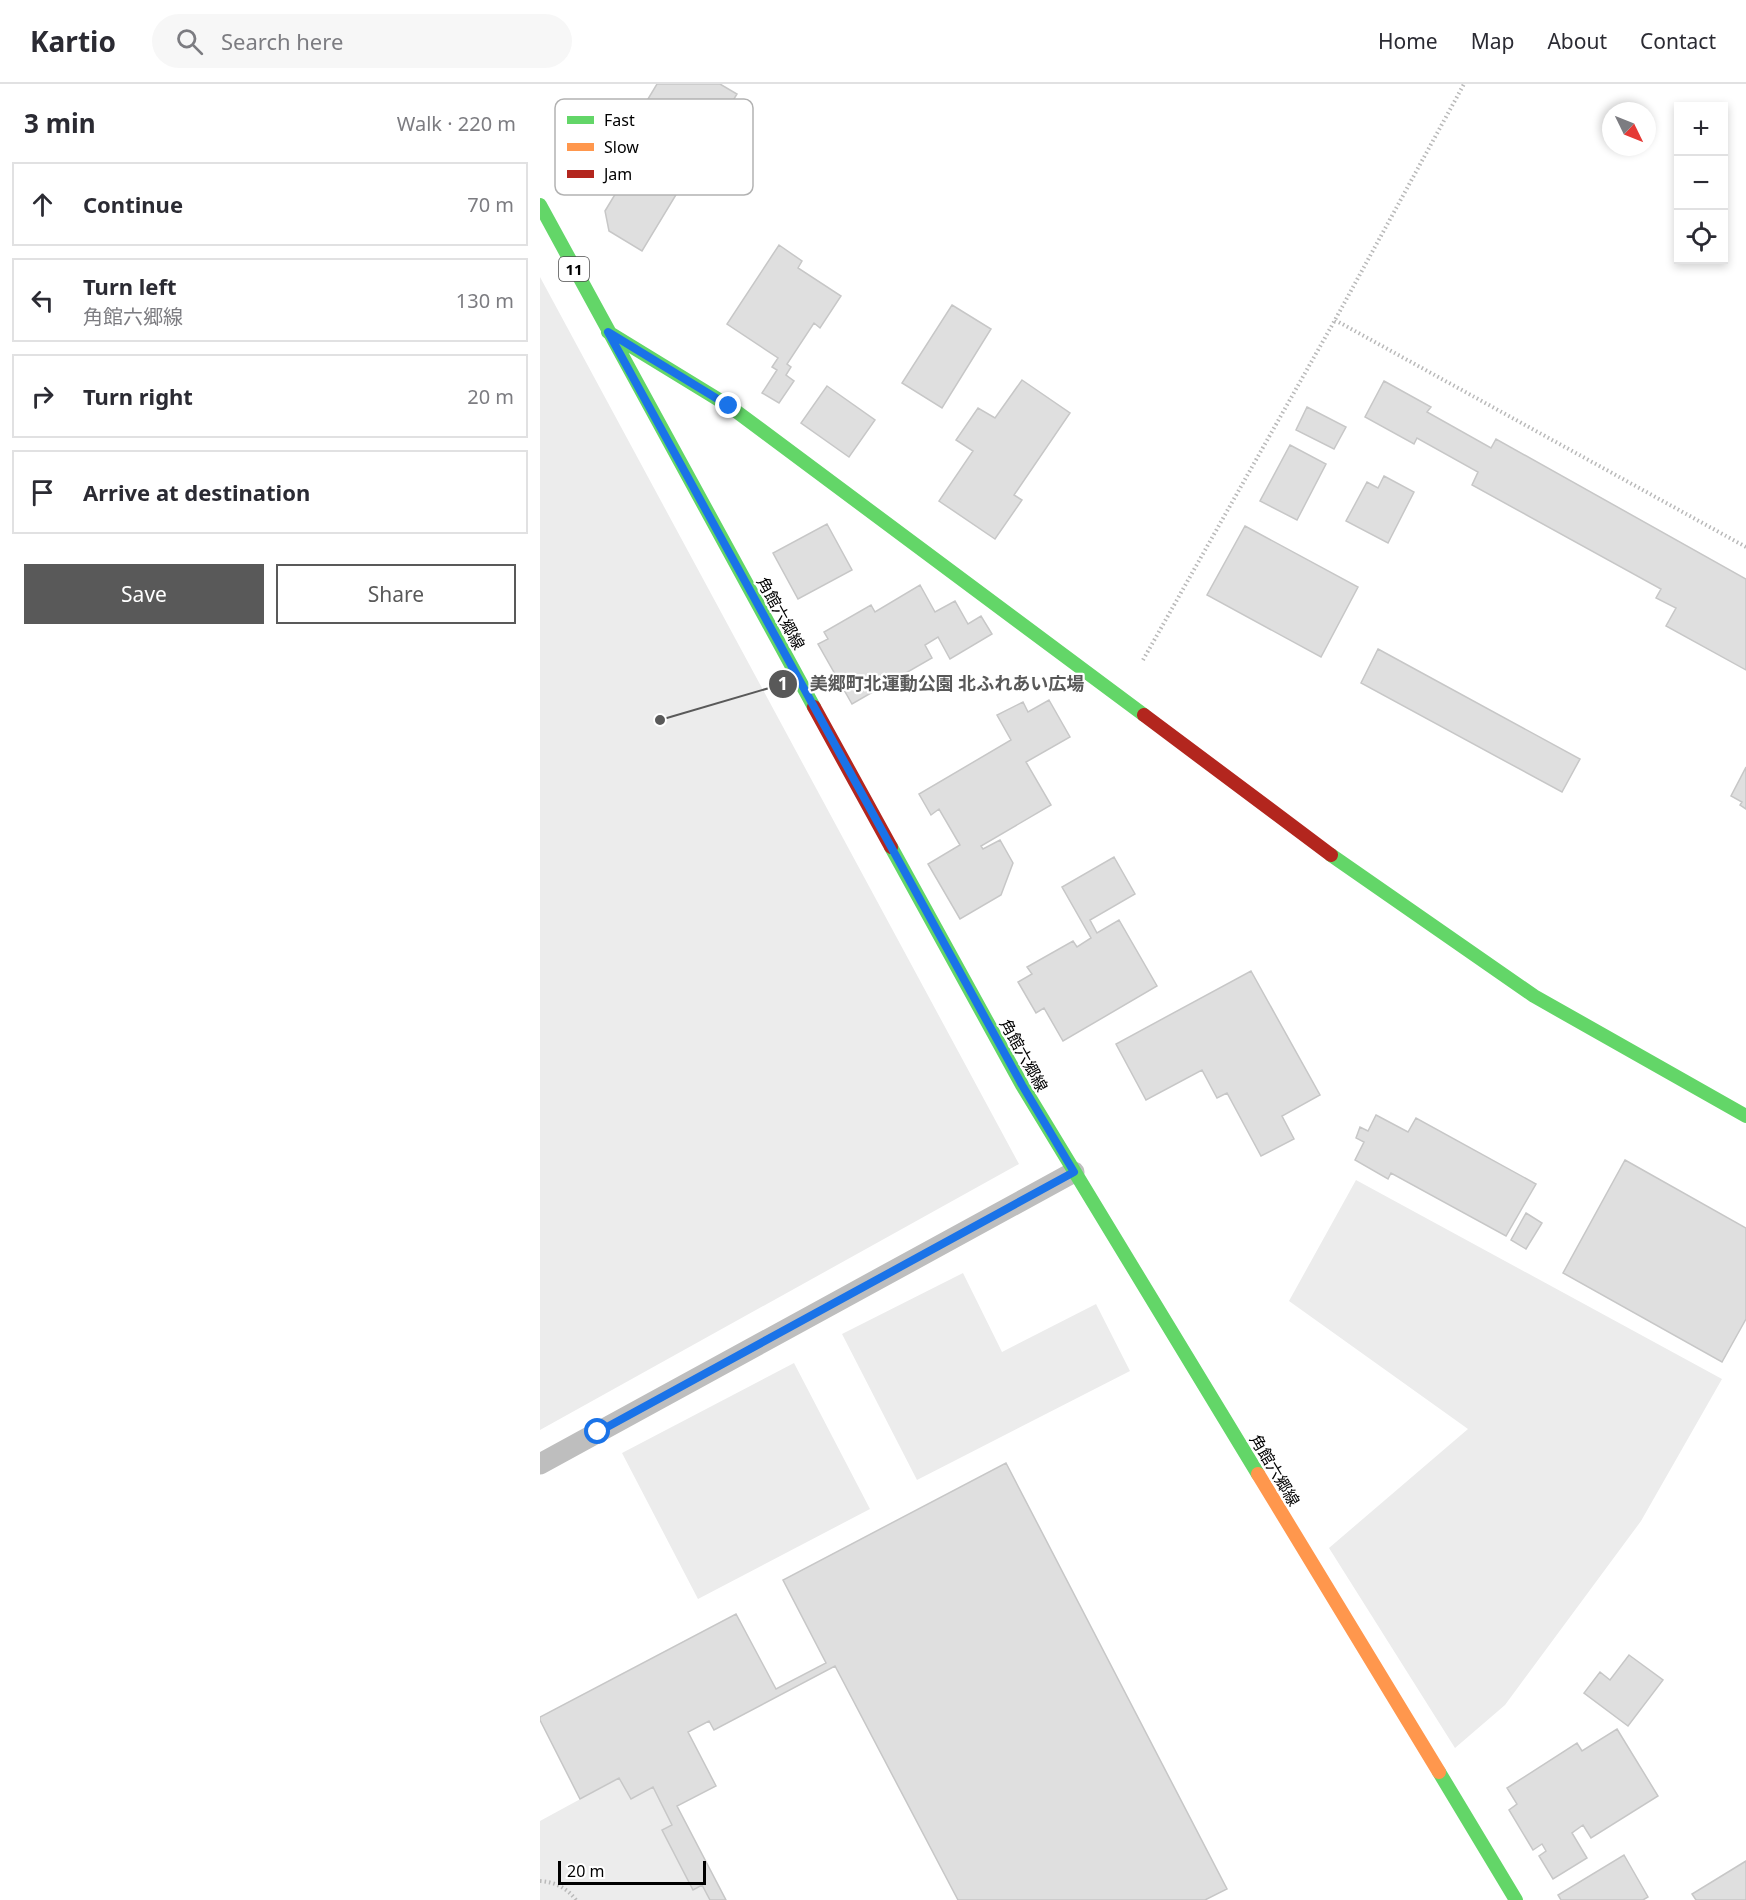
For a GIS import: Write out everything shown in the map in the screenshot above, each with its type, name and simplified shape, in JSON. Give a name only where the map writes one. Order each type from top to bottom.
[{"type":"main road","name":"角館六郷線","points":[[540,205],[1022,1085],[1516,1900]]},
{"type":"main road","points":[[608,332],[729,406],[1331,855],[1534,996],[1746,1116]]},
{"type":"lane","points":[[540,1464],[1074,1172]]},
{"type":"path","points":[[1122,697],[1335,320],[1464,84]]},
{"type":"path","points":[[1335,320],[1746,547]]},
{"type":"path","points":[[540,1881],[555,1883],[566,1889],[576,1900]]},
{"type":"shaded area","points":[[540,277],[1019,1164],[540,1430]]},
{"type":"shaded area","points":[[1356,1180],[1722,1379],[1641,1521],[1505,1705],[1455,1748],[1329,1548],[1468,1429],[1289,1301]]},
{"type":"shaded area","points":[[963,1273],[1002,1352],[1096,1304],[1130,1371],[917,1480],[842,1334]]},
{"type":"shaded area","points":[[794,1363],[870,1509],[698,1599],[622,1453]]},
{"type":"shaded area","points":[[619,1778],[631,1799],[653,1787],[672,1825],[663,1830],[693,1890],[702,1885],[710,1900],[540,1900],[540,1821]]},
{"type":"building","points":[[657,84],[720,84],[737,94],[734,99],[648,99]]},
{"type":"building","points":[[615,195],[676,195],[642,251],[609,231],[605,211]]},
{"type":"building","points":[[779,245],[802,261],[798,268],[841,296],[820,328],[814,323],[787,364],[791,367],[786,375],[794,381],[779,403],[762,393],[777,370],[772,367],[778,358],[727,324]]},
{"type":"building","points":[[952,305],[991,329],[942,408],[902,383]]},
{"type":"building","points":[[1022,380],[1070,413],[1014,495],[1022,500],[995,539],[939,501],[973,451],[956,440],[978,408],[995,418]]},
{"type":"building","points":[[1384,381],[1431,407],[1427,412],[1491,448],[1496,439],[1746,579],[1746,670],[1666,626],[1676,608],[1656,598],[1661,589],[1472,485],[1478,472],[1417,438],[1414,444],[1365,417]]},
{"type":"building","points":[[827,386],[875,420],[849,457],[801,423]]},
{"type":"building","points":[[1307,407],[1346,427],[1334,449],[1296,430]]},
{"type":"building","points":[[1290,445],[1326,464],[1297,520],[1260,501]]},
{"type":"building","points":[[1384,476],[1414,492],[1388,543],[1346,521],[1367,482],[1378,488]]},
{"type":"building","points":[[827,524],[852,570],[798,599],[773,553]]},
{"type":"building","points":[[1245,526],[1358,587],[1321,657],[1207,595]]},
{"type":"building","points":[[920,585],[935,612],[955,601],[968,624],[981,616],[992,634],[950,659],[938,637],[925,645],[932,658],[852,704],[818,644],[828,639],[824,632],[871,605],[875,612]]},
{"type":"building","points":[[1378,649],[1580,759],[1562,792],[1361,683]]},
{"type":"building","points":[[1049,700],[1070,737],[1026,762],[1051,805],[981,846],[983,849],[1000,840],[1013,863],[1001,895],[960,919],[928,864],[960,845],[939,809],[931,815],[919,794],[1011,740],[997,715],[1023,702],[1028,712]]},
{"type":"building","points":[[1746,767],[1746,809],[1740,805],[1742,802],[1731,796]]},
{"type":"building","points":[[1114,857],[1135,894],[1090,920],[1097,933],[1119,920],[1157,986],[1063,1041],[1044,1008],[1036,1013],[1018,982],[1032,974],[1027,967],[1073,941],[1077,947],[1091,938],[1062,887]]},
{"type":"building","points":[[1251,971],[1320,1095],[1282,1116],[1294,1139],[1261,1156],[1227,1093],[1217,1098],[1202,1070],[1146,1100],[1116,1044]]},
{"type":"building","points":[[1376,1115],[1408,1132],[1416,1118],[1536,1184],[1506,1236],[1391,1173],[1388,1179],[1355,1160],[1364,1142],[1356,1138],[1360,1127],[1368,1131]]},
{"type":"building","points":[[1625,1160],[1746,1228],[1746,1319],[1722,1362],[1563,1273]]},
{"type":"building","points":[[1526,1213],[1542,1223],[1526,1249],[1511,1240]]},
{"type":"building","points":[[1006,1463],[1227,1889],[1205,1900],[958,1900],[835,1666],[714,1730],[709,1721],[688,1732],[716,1786],[677,1806],[726,1900],[710,1900],[702,1885],[693,1890],[662,1830],[672,1825],[653,1787],[631,1799],[619,1778],[580,1799],[540,1717],[736,1614],[776,1689],[826,1663],[783,1580]]},
{"type":"building","points":[[1629,1655],[1663,1680],[1628,1726],[1584,1693],[1600,1672],[1610,1680]]},
{"type":"building","points":[[1617,1729],[1658,1796],[1591,1838],[1583,1825],[1572,1833],[1587,1858],[1553,1879],[1539,1856],[1546,1851],[1542,1844],[1533,1850],[1509,1810],[1517,1804],[1507,1788],[1577,1743],[1582,1751]]},
{"type":"building","points":[[1624,1855],[1648,1897],[1643,1900],[1561,1900],[1558,1895]]},
{"type":"building","points":[[1746,1861],[1746,1900],[1696,1900],[1692,1894]]},
{"type":"traffic: fast","points":[[540,205],[814,707]]},
{"type":"traffic: fast","points":[[608,332],[729,406],[1144,715]]},
{"type":"traffic: fast","points":[[891,847],[1022,1085],[1258,1474]]},
{"type":"traffic: fast","points":[[1331,855],[1534,996],[1746,1116]]},
{"type":"traffic: fast","points":[[1439,1772],[1516,1900]]},
{"type":"traffic: slow","points":[[1258,1474],[1439,1772]]},
{"type":"traffic: jam","points":[[814,707],[891,847]]},
{"type":"traffic: jam","points":[[1144,715],[1331,855]]},
{"type":"place","name":"美郷町北運動公園 北ふれあい広場","points":[[660,720]]},
{"type":"route","points":[[598,1432],[1074,1172],[1022,1085],[608,332],[729,406]]}]
